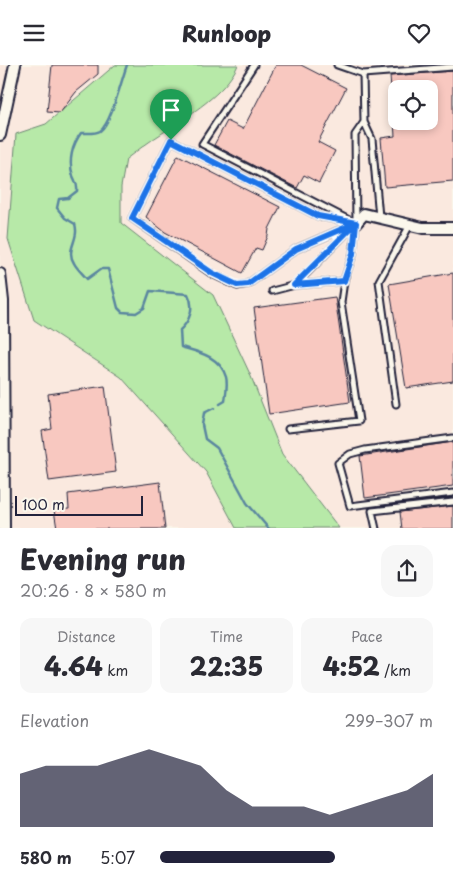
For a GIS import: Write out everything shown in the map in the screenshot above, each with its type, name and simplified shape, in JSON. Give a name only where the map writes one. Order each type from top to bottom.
[{"type":"street","points":[[0,135],[15,65]]},
{"type":"street","points":[[356,223],[364,214],[423,228],[453,228]]},
{"type":"street","points":[[0,274],[3,301],[2,510],[4,528]]},
{"type":"lane","points":[[254,65],[202,144],[356,223]]},
{"type":"lane","points":[[337,65],[364,74],[453,67]]},
{"type":"lane","points":[[364,74],[364,122],[372,139],[379,217]]},
{"type":"lane","points":[[288,429],[359,421],[342,302],[344,281],[353,254],[356,223],[355,135],[364,122]]},
{"type":"lane","points":[[171,140],[318,216],[356,223],[296,249],[248,284],[237,285],[212,273],[132,218],[171,140]]},
{"type":"lane","points":[[294,285],[356,223]]},
{"type":"lane","points":[[396,404],[379,281],[410,225]]},
{"type":"lane","points":[[272,291],[294,285],[344,281]]},
{"type":"lane","points":[[453,438],[365,450],[350,454],[338,463],[350,506],[453,493]]},
{"type":"lane","points":[[376,528],[372,511],[453,502]]},
{"type":"shaded area","points":[[0,65],[115,65],[46,124],[16,134],[34,320],[121,377],[206,472],[236,528],[0,528]]},
{"type":"shaded area","points":[[238,65],[453,65],[453,528],[339,528],[282,454],[250,374],[121,223],[121,187],[126,159],[162,132],[196,111],[233,76]]},
{"type":"green space","points":[[115,65],[238,65],[225,85],[206,103],[126,159],[121,187],[121,223],[213,295],[250,374],[282,454],[339,528],[236,528],[206,472],[121,377],[34,320],[8,239],[16,134],[46,124]]},
{"type":"building","points":[[52,65],[98,65],[98,74],[76,92],[60,113],[47,112]]},
{"type":"building","points":[[276,65],[301,65],[346,88],[318,142],[335,151],[319,183],[304,175],[297,188],[214,145],[227,121],[243,129]]},
{"type":"building","points":[[453,71],[453,181],[385,187],[381,138],[395,136],[395,130],[438,130],[438,80],[390,80],[390,76]]},
{"type":"building","points":[[178,155],[280,207],[269,229],[262,250],[256,248],[242,273],[165,232],[146,217]]},
{"type":"building","points":[[453,273],[453,381],[406,388],[389,284]]},
{"type":"building","points":[[335,297],[350,402],[269,414],[254,308]]},
{"type":"building","points":[[105,386],[116,472],[49,481],[42,431],[52,429],[48,394]]},
{"type":"building","points":[[453,442],[453,486],[365,498],[360,456]]},
{"type":"building","points":[[160,482],[165,528],[57,528],[54,510],[69,509],[68,494]]},
{"type":"building","points":[[453,506],[453,528],[402,528],[400,512]]},
{"type":"waterway","points":[[127,65],[112,110],[104,127],[96,133],[81,133],[75,143],[71,165],[77,184],[77,191],[68,198],[59,199],[57,208],[65,218],[75,224],[76,235],[71,253],[75,265],[87,279],[101,269],[108,269],[118,308],[122,312],[136,313],[144,308],[150,291],[188,294],[191,309],[189,318],[180,330],[181,347],[208,356],[219,364],[227,380],[225,401],[220,404]]},
{"type":"waterway","points":[[214,408],[204,413],[202,425],[205,439],[217,448],[247,503],[268,528]]},
{"type":"route","points":[[171,140],[132,218],[212,273],[237,285],[248,284],[296,249],[356,223],[353,254],[344,281],[294,285],[356,223],[318,216],[171,140]]}]
